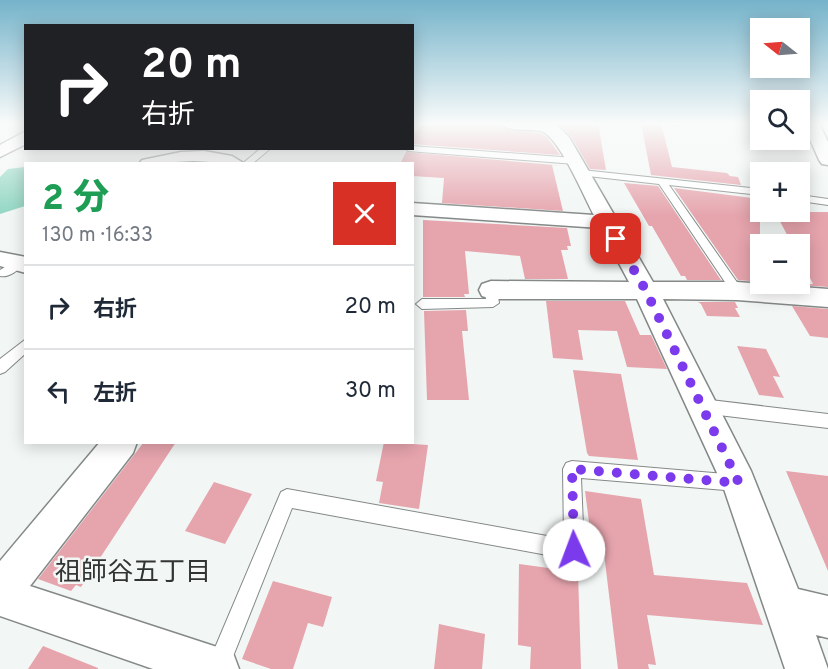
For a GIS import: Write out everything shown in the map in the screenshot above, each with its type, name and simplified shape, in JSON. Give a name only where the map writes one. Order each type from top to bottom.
[{"type":"street","points":[[571,154],[645,289],[739,483],[807,669]]},
{"type":"street","points":[[154,162],[214,156],[230,162]]},
{"type":"street","points":[[414,209],[607,222]]},
{"type":"street","points":[[490,290],[645,289],[737,291],[828,297]]},
{"type":"street","points":[[119,444],[0,594],[217,669]]},
{"type":"street","points":[[784,606],[828,616]]},
{"type":"lane","points":[[464,154],[579,167],[662,182],[750,191]]},
{"type":"lane","points":[[662,182],[737,291]]},
{"type":"lane","points":[[810,199],[828,202]]},
{"type":"lane","points":[[422,303],[493,303],[490,290]]},
{"type":"lane","points":[[0,368],[24,346]]},
{"type":"lane","points":[[702,406],[828,421]]},
{"type":"lane","points":[[217,669],[288,498],[574,550],[572,469],[739,483]]},
{"type":"green space","points":[[24,167],[24,206],[0,214],[0,177],[8,169]]},
{"type":"building","points":[[405,154],[431,154],[566,166],[552,165],[563,211],[442,203],[444,178],[414,176],[414,162],[401,162]]},
{"type":"building","points":[[581,154],[603,154],[606,170],[590,169]]},
{"type":"building","points":[[647,154],[669,154],[672,167],[727,173],[738,177],[741,185],[651,175]]},
{"type":"building","points":[[624,183],[658,186],[721,280],[687,280],[685,276],[681,276]]},
{"type":"building","points":[[674,188],[750,198],[750,222],[760,222],[760,234],[750,234],[750,281],[738,280]]},
{"type":"building","points":[[810,212],[828,212],[828,287],[810,286],[813,284],[810,278],[810,234],[787,234],[780,222],[810,222]]},
{"type":"building","points":[[423,220],[567,228],[571,246],[567,246],[568,250],[561,250],[568,279],[525,279],[520,256],[465,251],[469,294],[464,294],[465,297],[423,297]]},
{"type":"building","points":[[546,301],[625,301],[640,335],[651,335],[667,369],[627,367],[617,331],[578,330],[583,360],[553,358]]},
{"type":"building","points":[[698,302],[735,302],[738,308],[735,308],[740,317],[707,316]]},
{"type":"building","points":[[792,306],[828,309],[828,338],[810,336]]},
{"type":"building","points":[[466,310],[468,331],[462,331],[469,400],[427,400],[424,311]]},
{"type":"building","points":[[737,346],[766,349],[780,377],[773,376],[784,398],[759,395]]},
{"type":"building","points":[[573,370],[621,374],[638,460],[589,456]]},
{"type":"building","points":[[142,444],[175,444],[81,587],[76,585],[71,591],[38,579]]},
{"type":"building","points":[[384,444],[428,445],[419,509],[379,503],[383,482],[376,481]]},
{"type":"building","points":[[786,471],[828,476],[828,571]]},
{"type":"building","points":[[214,482],[252,494],[225,544],[185,531]]},
{"type":"building","points":[[585,491],[641,499],[654,575],[747,583],[763,625],[647,615],[656,665],[648,664],[649,669],[618,669],[602,537],[591,538]]},
{"type":"building","points":[[519,564],[578,572],[581,669],[530,669],[531,647],[518,645]]},
{"type":"building","points":[[273,581],[332,597],[323,627],[308,623],[293,669],[271,669],[242,659]]},
{"type":"building","points":[[439,624],[485,634],[482,669],[434,669]]},
{"type":"building","points":[[43,646],[98,668],[98,669],[28,669]]},
{"type":"district","name":"祖師谷五丁目","points":[[133,573]]},
{"type":"route","points":[[574,550],[572,469],[739,483],[645,289],[616,239]]}]
